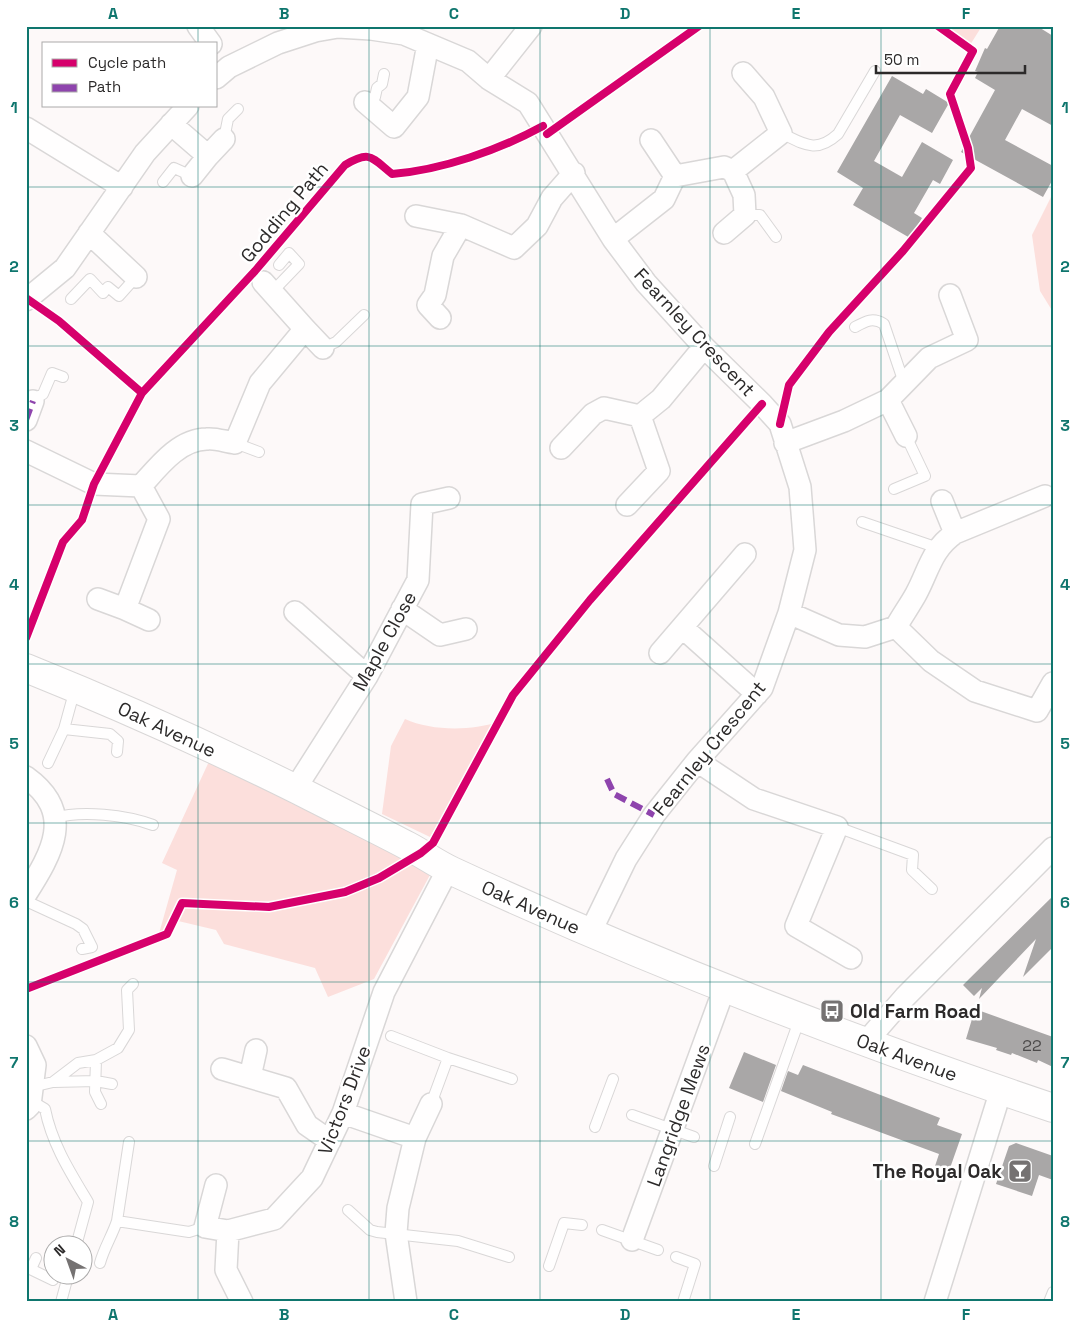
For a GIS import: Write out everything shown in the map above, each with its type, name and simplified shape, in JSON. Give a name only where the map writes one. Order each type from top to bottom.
[{"type":"street","points":[[198,26],[210,42]]},
{"type":"street","points":[[489,79],[531,26]]},
{"type":"street","name":"Fearnley Crescent","points":[[220,65],[315,31],[338,27],[371,28],[404,34],[468,60],[489,79],[528,103],[574,173],[613,239],[646,283],[704,347],[780,424],[800,488],[806,550],[789,613],[762,688],[697,761],[654,815],[626,859],[590,933]]},
{"type":"street","points":[[365,101],[394,127],[418,97],[428,44]]},
{"type":"street","points":[[733,171],[781,133],[764,97],[743,73]]},
{"type":"street","points":[[26,300],[65,268],[145,153],[186,108]]},
{"type":"street","points":[[171,124],[208,156]]},
{"type":"street","points":[[26,128],[122,187]]},
{"type":"street","points":[[192,176],[224,139]]},
{"type":"street","points":[[651,140],[675,176]]},
{"type":"street","points":[[675,176],[724,167],[733,171],[744,195],[746,215],[724,233]]},
{"type":"street","points":[[416,216],[461,225],[514,248],[538,226],[552,198],[574,173]]},
{"type":"street","points":[[613,239],[664,199],[675,176]]},
{"type":"street","points":[[440,318],[428,306],[435,295],[443,256],[461,225]]},
{"type":"street","points":[[89,233],[136,277]]},
{"type":"street","points":[[268,286],[324,348]]},
{"type":"street","points":[[786,443],[844,421],[888,400],[929,358],[967,340],[950,295]]},
{"type":"street","points":[[26,452],[94,484],[140,486],[166,458],[193,441],[207,439],[234,443],[260,383],[305,329]]},
{"type":"street","points":[[640,416],[661,399],[704,347]]},
{"type":"street","points":[[888,400],[906,436]]},
{"type":"street","points":[[561,448],[593,414],[604,408],[640,416]]},
{"type":"street","points":[[628,505],[659,471],[640,416]]},
{"type":"street","points":[[125,609],[159,519],[140,486]]},
{"type":"street","points":[[789,613],[839,635],[865,637],[896,627],[916,593],[938,548],[955,533],[1045,496]]},
{"type":"street","name":"Maple Close","points":[[295,789],[367,676],[418,580],[417,497],[449,498]]},
{"type":"street","points":[[942,501],[955,533]]},
{"type":"street","points":[[660,653],[745,554]]},
{"type":"street","points":[[98,600],[149,620]]},
{"type":"street","points":[[402,609],[440,634],[466,629]]},
{"type":"street","points":[[295,612],[367,676]]},
{"type":"street","points":[[896,627],[931,661],[975,691],[1037,711],[1053,683]]},
{"type":"street","points":[[683,628],[757,694]]},
{"type":"street","name":"Oak Avenue","points":[[26,668],[76,688],[295,789],[405,844],[448,869],[590,933],[724,989],[865,1043],[1053,1108]]},
{"type":"street","points":[[697,761],[754,799],[837,827],[796,926],[851,958]]},
{"type":"street","points":[[26,777],[44,792],[51,804],[56,830],[54,843],[28,890]]},
{"type":"street","points":[[865,1043],[905,997],[1053,848]]},
{"type":"street","name":"Victors Drive","points":[[205,1227],[228,1231],[274,1219],[312,1178],[343,1113],[384,992],[448,869]]},
{"type":"street","name":"Langridge Mews","points":[[632,1240],[724,989]]},
{"type":"street","points":[[26,1046],[35,1064],[29,1099]]},
{"type":"street","points":[[250,1077],[256,1050]]},
{"type":"street","points":[[222,1069],[286,1088],[307,1125],[330,1141]]},
{"type":"street","points":[[935,1302],[1001,1090]]},
{"type":"street","points":[[406,1302],[396,1233],[398,1208],[415,1138],[431,1104]]},
{"type":"street","points":[[343,1113],[415,1138]]},
{"type":"street","points":[[205,1227],[216,1185]]},
{"type":"street","points":[[228,1231],[226,1270],[242,1302]]},
{"type":"lane","points":[[781,133],[806,145],[819,146],[830,141],[838,134],[875,71]]},
{"type":"lane","points":[[365,101],[375,97],[377,88],[382,84],[384,74]]},
{"type":"lane","points":[[224,139],[228,119],[238,108]]},
{"type":"lane","points":[[163,182],[174,168],[192,176]]},
{"type":"lane","points":[[746,215],[760,215],[776,237]]},
{"type":"lane","points":[[268,286],[299,264],[289,253],[279,264]]},
{"type":"lane","points":[[71,299],[90,279],[103,293],[108,287],[119,296],[136,277]]},
{"type":"lane","points":[[324,348],[336,342],[364,315]]},
{"type":"lane","points":[[855,327],[870,319],[877,319],[884,324],[904,383]]},
{"type":"lane","points":[[28,406],[43,394],[52,373],[63,376]]},
{"type":"lane","points":[[894,488],[925,476],[906,436]]},
{"type":"lane","points":[[234,443],[258,452]]},
{"type":"lane","points":[[862,522],[938,548]]},
{"type":"lane","points":[[48,763],[64,729],[76,688]]},
{"type":"lane","points":[[64,729],[110,734],[118,741],[117,752]]},
{"type":"lane","points":[[54,818],[65,815],[92,814],[153,825]]},
{"type":"lane","points":[[837,827],[913,855],[912,870],[932,889]]},
{"type":"lane","points":[[28,890],[83,929],[92,947],[82,949]]},
{"type":"lane","points":[[79,1236],[88,1202],[57,1149],[45,1109],[29,1099],[78,1062],[96,1060],[118,1048],[129,1030],[128,990],[133,984]]},
{"type":"lane","points":[[756,1144],[800,1018]]},
{"type":"lane","points":[[391,1036],[448,1058],[512,1079]]},
{"type":"lane","points":[[431,1104],[448,1058]]},
{"type":"lane","points":[[96,1060],[95,1092],[101,1104]]},
{"type":"lane","points":[[595,1127],[608,1106],[613,1079]]},
{"type":"lane","points":[[52,1082],[96,1081],[112,1084]]},
{"type":"lane","points":[[632,1115],[694,1137]]},
{"type":"lane","points":[[714,1166],[717,1145],[730,1117]]},
{"type":"lane","points":[[100,1263],[103,1249],[111,1238],[117,1221],[129,1142]]},
{"type":"lane","points":[[348,1210],[370,1230],[458,1241],[509,1257]]},
{"type":"lane","points":[[117,1221],[188,1232],[205,1227]]},
{"type":"lane","points":[[549,1266],[564,1223],[582,1225]]},
{"type":"lane","points":[[602,1230],[658,1250]]},
{"type":"lane","points":[[676,1256],[695,1264],[683,1302]]},
{"type":"lane","points":[[36,1258],[29,1268],[42,1274]]},
{"type":"lane","points":[[61,1302],[65,1286]]},
{"type":"lane","points":[[1050,1302],[1053,1292]]},
{"type":"shaded area","points":[[943,26],[982,26],[970,45]]},
{"type":"shaded area","points":[[1053,193],[1053,312],[1040,291],[1032,235]]},
{"type":"shaded area","points":[[405,719],[439,728],[476,727],[498,722],[430,837],[382,814],[391,746]]},
{"type":"shaded area","points":[[212,755],[431,873],[374,979],[328,997],[315,968],[224,944],[216,930],[174,920],[169,939],[158,937],[177,870],[162,863]]},
{"type":"building","points":[[1000,26],[1037,26],[1053,36],[1053,126],[1022,109],[1005,140],[1053,166],[1053,179],[1043,197],[961,152],[995,90],[975,78],[978,72],[975,71],[985,48],[987,49]]},
{"type":"building","points":[[892,76],[923,94],[926,89],[949,103],[932,133],[900,115],[874,161],[902,177],[922,142],[953,160],[940,184],[933,180],[914,213],[922,218],[910,238],[853,205],[863,188],[837,172]]},
{"type":"building","points":[[1053,896],[1053,947],[1023,977],[1036,939],[979,999],[982,988],[974,996],[963,985]]},
{"type":"building","points":[[975,1009],[1053,1037],[1053,1067],[1038,1060],[1037,1063],[966,1039]]},
{"type":"building","points":[[744,1052],[776,1065],[763,1102],[729,1088]]},
{"type":"building","points":[[803,1065],[940,1118],[937,1125],[962,1134],[949,1171],[935,1166],[939,1154],[831,1114],[832,1112],[781,1091],[788,1071],[798,1075]]},
{"type":"building","name":"The Royal Oak","points":[[1016,1143],[1053,1156],[1053,1180],[1039,1175],[1032,1196],[996,1184],[1009,1146]]},
{"type":"marked path","points":[[26,420],[33,401]]},
{"type":"marked path","points":[[607,779],[614,794],[654,815]]},
{"type":"cycle path","points":[[547,134],[699,26]]},
{"type":"cycle path","points":[[780,424],[789,385],[829,332],[903,251],[971,168],[968,148],[950,94],[973,51],[938,26]]},
{"type":"cycle path","name":"Godding Path","points":[[26,298],[59,321],[142,393],[255,271],[345,165],[353,160],[365,157],[374,160],[392,174],[411,172],[470,158],[508,143],[543,126]]},
{"type":"cycle path","points":[[26,638],[63,542],[82,520],[94,484],[142,393]]},
{"type":"cycle path","points":[[26,989],[167,934],[182,903],[269,907],[345,892],[379,878],[421,853],[433,843],[513,695],[590,600],[762,404]]},
{"type":"place","name":"Old Farm Road","points":[[832,1011]]},
{"type":"place","name":"The Royal Oak","points":[[1020,1171]]}]
